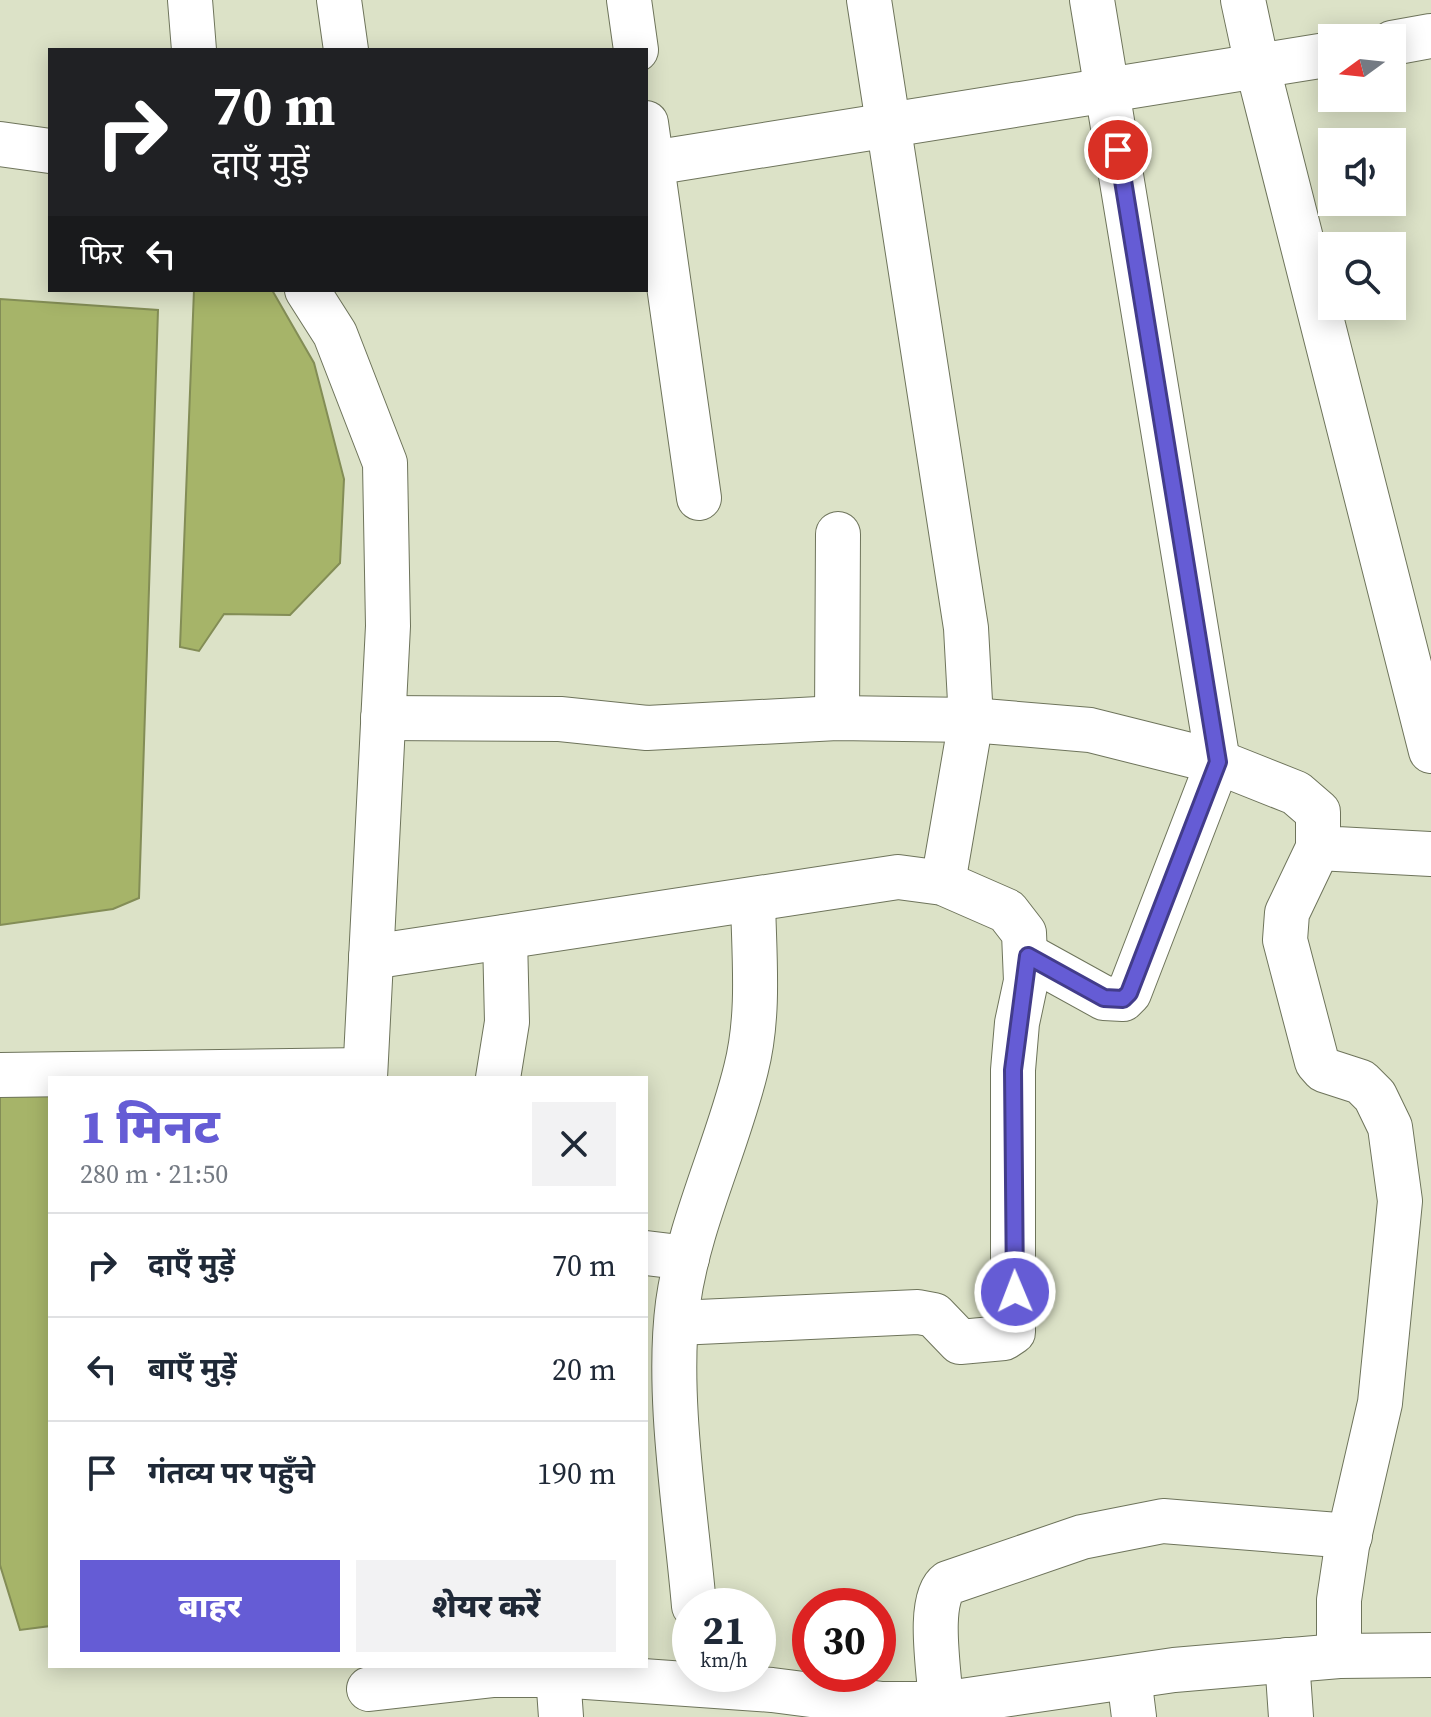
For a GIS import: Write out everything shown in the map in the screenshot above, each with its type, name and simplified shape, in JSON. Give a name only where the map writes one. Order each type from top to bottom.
[{"type":"street","points":[[190,0],[194,48]]},
{"type":"street","points":[[339,0],[346,48]]},
{"type":"street","points":[[629,0],[636,48]]},
{"type":"street","points":[[869,0],[966,628],[971,720],[943,883]]},
{"type":"street","points":[[1028,956],[1104,998],[1123,999],[1129,993],[1218,762],[1092,0]]},
{"type":"street","points":[[1243,0],[1431,751]]},
{"type":"street","points":[[1406,40],[1431,36]]},
{"type":"street","points":[[699,498],[648,150],[888,124],[1318,56]]},
{"type":"street","points":[[0,144],[48,151]]},
{"type":"street","points":[[0,1075],[365,1074],[388,626],[385,463],[335,334],[308,292]]},
{"type":"street","points":[[837,718],[838,534]]},
{"type":"street","points":[[383,718],[560,719],[647,728],[837,718],[971,720],[1090,730],[1218,762],[1296,793],[1309,802],[1318,812],[1318,848],[1287,913],[1285,940],[1312,1052],[1324,1070],[1361,1082],[1375,1096],[1415,1188],[1400,1201],[1380,1403],[1339,1600],[1339,1656]]},
{"type":"street","points":[[1318,848],[1431,854]]},
{"type":"street","points":[[371,957],[898,877],[943,883],[1016,918],[1024,933],[1028,956],[1013,1070],[1016,1323],[1009,1336],[960,1342],[934,1315],[918,1312],[677,1323]]},
{"type":"street","points":[[692,1588],[674,1368],[677,1323],[667,1256],[747,1067],[755,1013],[753,900]]},
{"type":"street","points":[[498,1076],[507,1022],[505,937]]},
{"type":"street","points":[[941,1704],[936,1606],[941,1588],[948,1583],[1082,1537],[1163,1521],[1350,1536]]},
{"type":"street","points":[[736,1692],[773,1704],[1062,1702],[1131,1697],[1287,1660],[1431,1655]]},
{"type":"street","points":[[1287,1660],[1291,1717]]},
{"type":"street","points":[[369,1691],[494,1671],[560,1696],[672,1683]]},
{"type":"shaded area","points":[[194,292],[273,292],[314,363],[344,479],[340,563],[290,615],[224,614],[199,651],[180,647]]},
{"type":"shaded area","points":[[0,299],[158,310],[139,898],[113,909],[0,925]]},
{"type":"shaded area","points":[[48,1093],[48,1626],[20,1630],[0,1565],[0,1094]]},
{"type":"route","points":[[1015,1292],[1013,1070],[1028,956],[1104,998],[1123,999],[1129,993],[1218,762],[1118,150]]}]
